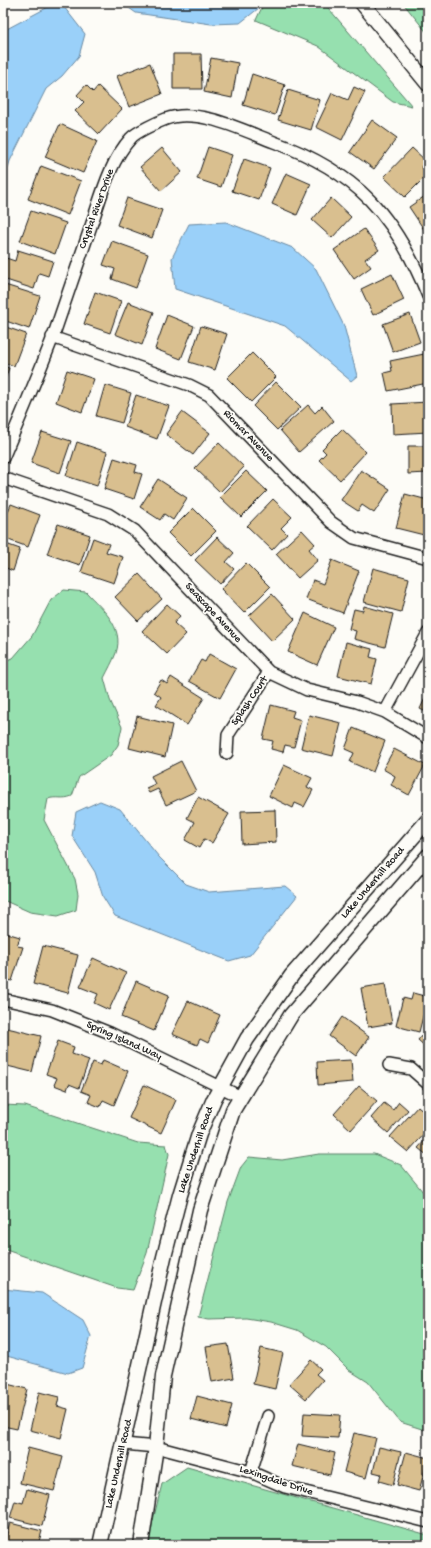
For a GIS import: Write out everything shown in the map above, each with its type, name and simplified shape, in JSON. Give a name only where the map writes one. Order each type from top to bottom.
[{"type":"street","points":[[362,3],[428,84]]},
{"type":"street","name":"Crystal River Drive","points":[[3,458],[52,337],[110,169],[132,136],[168,118],[193,115],[219,122],[297,150],[338,172],[374,203],[399,236],[420,275],[428,296]]},
{"type":"street","name":"Riomar Avenue","points":[[52,337],[189,385],[209,395],[331,522],[354,538],[428,558]]},
{"type":"street","name":"Seascape Avenue","points":[[3,478],[108,514],[135,531],[269,672],[307,690],[357,702],[385,712],[428,738]]},
{"type":"street","points":[[385,712],[428,633]]},
{"type":"street","name":"Splash Court","points":[[227,753],[228,735],[269,672]]},
{"type":"street","name":"Lake Underhill Road","points":[[100,1545],[124,1444],[144,1343],[180,1195],[199,1134],[220,1086],[247,1039],[292,975],[428,820]]},
{"type":"street","name":"Lake Underhill Road","points":[[141,1545],[156,1447],[162,1376],[200,1210],[224,1136],[241,1097],[291,1015],[428,856]]},
{"type":"street","name":"Spring Island Way","points":[[3,999],[52,1010],[110,1033],[241,1097]]},
{"type":"street","points":[[389,1065],[411,1069],[428,1084]]},
{"type":"street","points":[[252,1472],[268,1416]]},
{"type":"street","name":"Lexingdale Drive","points":[[124,1444],[156,1447],[252,1472],[285,1487],[428,1522]]},
{"type":"green space","points":[[264,3],[324,3],[412,106],[393,102],[318,46],[256,20]]},
{"type":"green space","points":[[403,3],[428,3],[428,34]]},
{"type":"green space","points":[[64,590],[86,592],[104,611],[114,626],[118,644],[115,656],[104,678],[110,700],[122,727],[118,745],[111,755],[79,777],[72,796],[66,798],[48,799],[44,820],[75,879],[78,894],[76,910],[58,916],[30,912],[3,900],[3,661],[13,658],[32,636],[51,600]]},
{"type":"green space","points":[[3,1105],[25,1106],[138,1143],[166,1145],[169,1154],[147,1253],[133,1290],[117,1288],[3,1249]]},
{"type":"green space","points":[[319,1154],[374,1154],[401,1165],[428,1198],[428,1431],[400,1422],[368,1382],[349,1370],[326,1347],[297,1330],[271,1322],[246,1318],[209,1319],[198,1317],[228,1202],[241,1167],[249,1157],[282,1160]]},
{"type":"green space","points":[[187,1467],[428,1535],[428,1545],[147,1545],[162,1484]]},
{"type":"water","points":[[122,3],[259,3],[259,8],[240,23],[211,24],[136,13]]},
{"type":"water","points":[[52,5],[64,7],[85,34],[79,56],[62,76],[46,89],[10,161],[3,185],[3,31]]},
{"type":"water","points":[[226,222],[293,248],[316,269],[344,326],[357,376],[351,381],[285,326],[175,289],[172,258],[189,224]]},
{"type":"water","points":[[100,801],[120,809],[159,857],[186,884],[209,892],[285,886],[297,896],[250,955],[229,961],[115,916],[103,897],[95,872],[72,836],[76,812]]},
{"type":"water","points":[[3,1289],[42,1293],[83,1320],[91,1336],[82,1368],[68,1373],[3,1355]]},
{"type":"building","points":[[3,4],[7,12],[3,14]]},
{"type":"building","points":[[173,54],[201,54],[202,89],[173,89]]},
{"type":"building","points":[[211,58],[238,63],[232,98],[204,92]]},
{"type":"building","points":[[150,63],[162,94],[129,107],[117,76]]},
{"type":"building","points":[[252,74],[285,85],[275,115],[243,105]]},
{"type":"building","points":[[86,85],[93,92],[98,86],[122,109],[99,134],[75,111],[84,102],[77,95]]},
{"type":"building","points":[[354,87],[365,92],[342,140],[316,127],[332,93],[348,100]]},
{"type":"building","points":[[288,90],[320,100],[311,130],[278,120]]},
{"type":"building","points":[[372,120],[397,138],[374,169],[350,152]]},
{"type":"building","points":[[60,124],[97,141],[83,173],[45,157]]},
{"type":"building","points":[[208,147],[232,155],[221,187],[197,179]]},
{"type":"building","points":[[162,148],[182,172],[161,191],[140,167]]},
{"type":"building","points":[[412,148],[426,161],[421,167],[428,174],[405,197],[384,177]]},
{"type":"building","points":[[244,159],[270,168],[259,200],[232,191]]},
{"type":"building","points":[[41,166],[81,181],[68,215],[28,199]]},
{"type":"building","points":[[286,173],[311,184],[297,215],[272,204]]},
{"type":"building","points":[[428,194],[428,228],[425,231],[409,207]]},
{"type":"building","points":[[127,198],[162,210],[152,238],[117,225]]},
{"type":"building","points":[[331,198],[351,217],[332,238],[312,220]]},
{"type":"building","points":[[31,211],[66,223],[55,254],[20,241]]},
{"type":"building","points":[[364,229],[379,250],[365,259],[371,267],[354,279],[334,250]]},
{"type":"building","points":[[112,241],[148,254],[136,288],[112,279],[115,269],[103,265]]},
{"type":"building","points":[[18,250],[53,261],[48,276],[39,273],[34,289],[3,279],[3,267],[6,258],[15,261]]},
{"type":"building","points":[[392,274],[404,300],[373,315],[361,289]]},
{"type":"building","points":[[5,285],[40,296],[29,329],[3,320],[3,292]]},
{"type":"building","points":[[95,292],[121,301],[110,333],[84,324]]},
{"type":"building","points":[[128,302],[154,312],[142,345],[115,334]]},
{"type":"building","points":[[410,314],[420,342],[393,352],[383,324]]},
{"type":"building","points":[[167,315],[194,326],[181,359],[155,349]]},
{"type":"building","points":[[3,326],[26,334],[14,366],[3,362]]},
{"type":"building","points":[[201,326],[227,334],[215,370],[189,362]]},
{"type":"building","points":[[252,353],[276,377],[251,402],[227,378]]},
{"type":"building","points":[[424,354],[428,383],[388,391],[384,373],[392,371],[390,361]]},
{"type":"building","points":[[3,366],[9,368],[3,385]]},
{"type":"building","points":[[67,370],[94,379],[82,412],[56,402]]},
{"type":"building","points":[[276,382],[301,407],[277,430],[253,406]]},
{"type":"building","points":[[105,385],[131,393],[122,423],[96,416]]},
{"type":"building","points":[[136,395],[169,406],[157,439],[125,427]]},
{"type":"building","points":[[428,402],[428,432],[393,434],[392,404]]},
{"type":"building","points":[[308,405],[315,413],[322,406],[334,421],[299,452],[280,430]]},
{"type":"building","points":[[182,412],[210,433],[193,455],[166,434]]},
{"type":"building","points":[[342,429],[366,452],[340,480],[319,460],[326,453],[322,449]]},
{"type":"building","points":[[42,432],[71,441],[60,473],[31,463]]},
{"type":"building","points":[[77,442],[107,452],[97,486],[66,476]]},
{"type":"building","points":[[219,443],[244,467],[220,492],[195,468]]},
{"type":"building","points":[[408,446],[428,446],[428,473],[408,474]]},
{"type":"building","points":[[114,458],[137,465],[135,472],[142,474],[134,499],[104,489]]},
{"type":"building","points":[[361,470],[390,489],[374,513],[362,505],[358,511],[341,500]]},
{"type":"building","points":[[246,471],[267,491],[241,517],[220,497]]},
{"type":"building","points":[[158,479],[187,498],[173,520],[164,514],[160,520],[140,507]]},
{"type":"building","points":[[405,494],[428,500],[428,518],[424,535],[396,528]]},
{"type":"building","points":[[273,499],[292,517],[281,528],[287,534],[272,550],[247,526]]},
{"type":"building","points":[[11,504],[40,515],[28,547],[3,538],[3,524]]},
{"type":"building","points":[[193,508],[216,531],[191,556],[168,533]]},
{"type":"building","points":[[58,524],[90,535],[80,565],[47,554]]},
{"type":"building","points":[[302,530],[315,544],[309,549],[318,560],[298,578],[276,554]]},
{"type":"building","points":[[217,537],[234,553],[226,562],[234,569],[220,584],[195,560]]},
{"type":"building","points":[[93,538],[109,544],[106,552],[123,557],[114,583],[81,572]]},
{"type":"building","points":[[3,543],[20,549],[13,571],[6,568],[3,576]]},
{"type":"building","points":[[332,560],[359,571],[343,613],[306,599],[313,580],[323,584]]},
{"type":"building","points":[[246,563],[270,587],[244,613],[221,589]]},
{"type":"building","points":[[373,568],[409,578],[401,612],[364,602]]},
{"type":"building","points":[[139,574],[162,599],[138,621],[115,597]]},
{"type":"building","points":[[272,594],[295,619],[272,641],[249,616]]},
{"type":"building","points":[[167,604],[180,616],[174,623],[186,634],[167,654],[142,631]]},
{"type":"building","points":[[364,606],[393,614],[385,647],[354,639],[356,631],[349,629],[354,609],[363,611]]},
{"type":"building","points":[[305,613],[334,627],[317,665],[288,652]]},
{"type":"building","points":[[346,642],[372,649],[370,657],[377,659],[371,684],[338,676]]},
{"type":"building","points":[[209,654],[236,669],[220,698],[189,681],[201,660],[205,662]]},
{"type":"building","points":[[171,677],[204,698],[187,725],[156,705],[161,697],[154,692],[161,680],[167,684]]},
{"type":"building","points":[[428,692],[428,713],[420,709]]},
{"type":"building","points":[[271,705],[294,711],[292,717],[301,720],[294,747],[285,745],[283,752],[271,749],[273,741],[263,739]]},
{"type":"building","points":[[309,715],[341,723],[333,756],[301,748]]},
{"type":"building","points":[[137,716],[172,725],[165,757],[129,748]]},
{"type":"building","points":[[353,728],[385,741],[373,772],[350,762],[354,753],[345,749]]},
{"type":"building","points":[[394,749],[425,765],[409,795],[391,785],[395,776],[383,769]]},
{"type":"building","points":[[181,761],[196,791],[166,805],[158,789],[149,793],[146,788],[155,784],[151,776]]},
{"type":"building","points":[[284,765],[312,778],[307,787],[313,790],[304,807],[295,803],[293,808],[269,796]]},
{"type":"building","points":[[198,797],[229,814],[212,843],[204,839],[199,848],[185,840],[195,822],[187,818]]},
{"type":"building","points":[[275,810],[276,842],[242,844],[241,811]]},
{"type":"building","points":[[3,932],[20,937],[17,946],[23,947],[12,981],[3,979]]},
{"type":"building","points":[[43,946],[78,955],[68,993],[33,984]]},
{"type":"building","points":[[93,958],[126,973],[109,1010],[94,1003],[98,994],[80,987]]},
{"type":"building","points":[[136,981],[169,995],[154,1031],[121,1017]]},
{"type":"building","points":[[385,984],[392,1023],[368,1027],[361,988]]},
{"type":"building","points":[[413,993],[428,997],[419,1032],[396,1026],[403,998],[411,1000]]},
{"type":"building","points":[[188,1001],[220,1015],[208,1043],[200,1039],[197,1045],[172,1034]]},
{"type":"building","points":[[342,1017],[369,1037],[356,1056],[329,1036]]},
{"type":"building","points":[[7,1028],[41,1036],[32,1072],[3,1065],[3,1045]]},
{"type":"building","points":[[428,1028],[428,1049],[418,1040]]},
{"type":"building","points":[[58,1041],[74,1047],[72,1054],[89,1060],[79,1088],[69,1084],[67,1090],[54,1085],[57,1078],[46,1074]]},
{"type":"building","points":[[103,1060],[128,1071],[114,1105],[103,1100],[100,1107],[88,1102],[91,1095],[81,1091],[93,1062],[101,1065]]},
{"type":"building","points":[[351,1060],[353,1082],[318,1085],[317,1062]]},
{"type":"building","points":[[144,1085],[176,1100],[161,1133],[129,1118]]},
{"type":"building","points":[[359,1086],[377,1101],[351,1130],[334,1114]]},
{"type":"building","points":[[399,1102],[408,1110],[388,1133],[371,1118],[384,1103],[393,1110]]},
{"type":"building","points":[[418,1106],[428,1115],[428,1130],[408,1152],[390,1137]]},
{"type":"building","points":[[428,1137],[428,1156],[418,1148]]},
{"type":"building","points":[[228,1344],[234,1378],[212,1382],[206,1347]]},
{"type":"building","points":[[261,1348],[283,1353],[275,1389],[253,1384]]},
{"type":"building","points":[[311,1360],[321,1369],[316,1374],[323,1380],[306,1399],[289,1384]]},
{"type":"building","points":[[3,1383],[27,1389],[17,1429],[3,1426]]},
{"type":"building","points":[[39,1392],[59,1397],[57,1406],[68,1409],[61,1438],[30,1430]]},
{"type":"building","points":[[197,1396],[232,1405],[226,1428],[191,1419]]},
{"type":"building","points":[[304,1413],[340,1415],[338,1438],[302,1436]]},
{"type":"building","points":[[354,1433],[376,1438],[366,1478],[344,1472]]},
{"type":"building","points":[[298,1444],[335,1453],[330,1475],[292,1466]]},
{"type":"building","points":[[379,1447],[401,1452],[393,1485],[379,1481],[381,1474],[373,1472]]},
{"type":"building","points":[[28,1448],[63,1457],[54,1491],[20,1483]]},
{"type":"building","points":[[406,1452],[428,1458],[419,1491],[397,1485]]},
{"type":"building","points":[[428,1478],[428,1496],[424,1495]]},
{"type":"building","points":[[27,1489],[50,1495],[42,1526],[10,1518],[15,1501],[23,1503]]},
{"type":"building","points":[[10,1523],[42,1531],[38,1545],[4,1545]]}]
